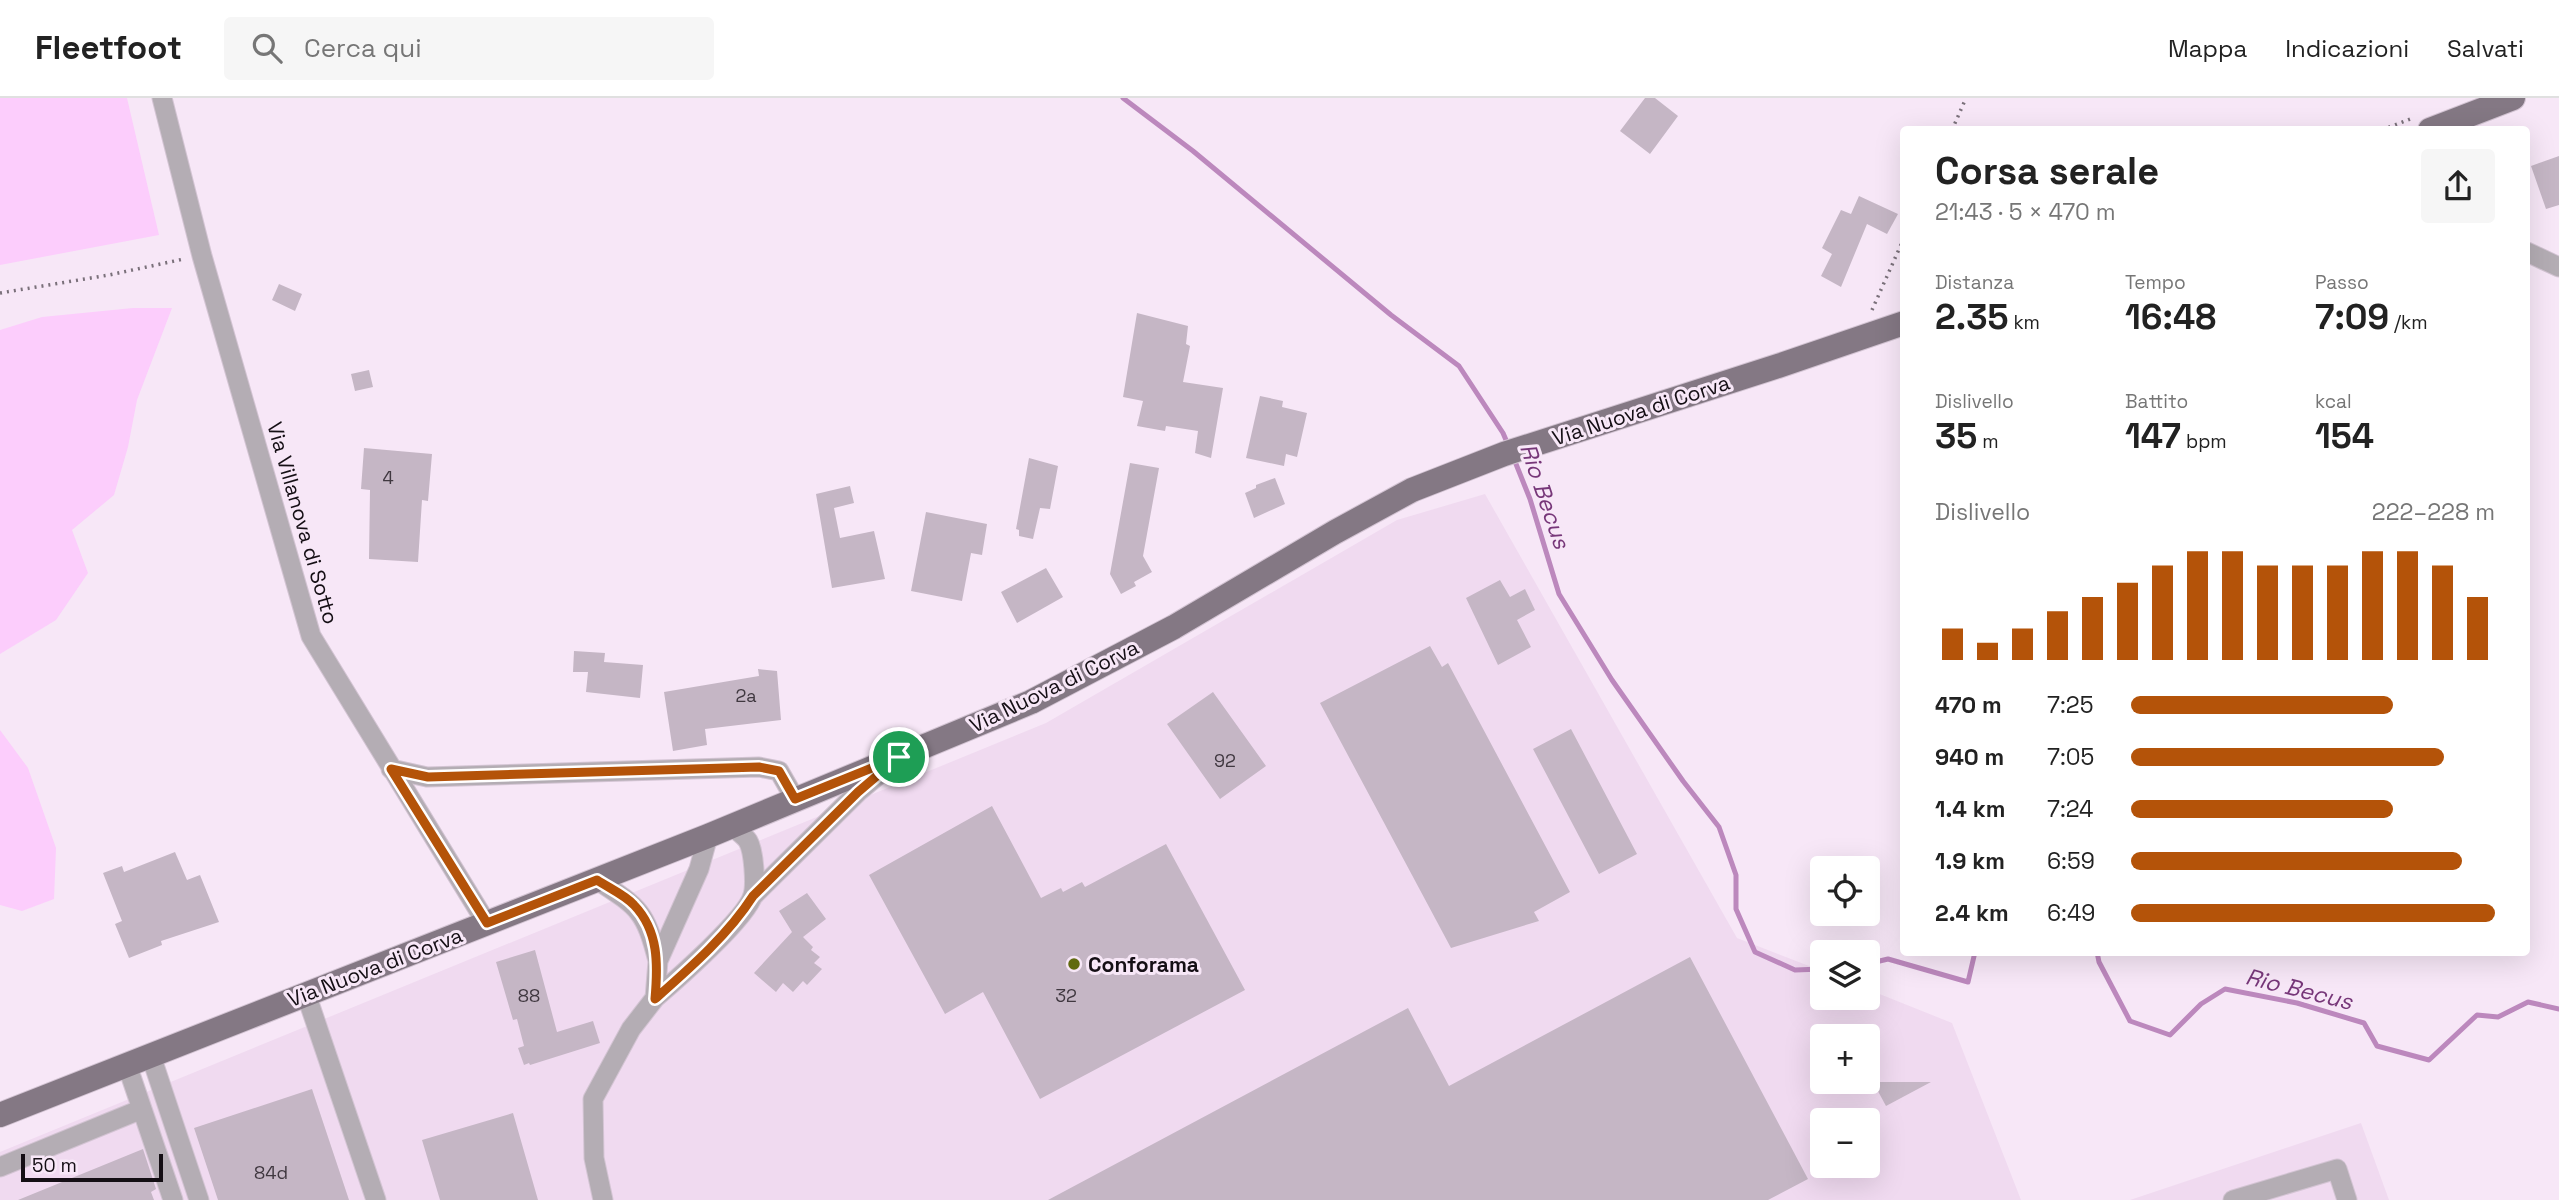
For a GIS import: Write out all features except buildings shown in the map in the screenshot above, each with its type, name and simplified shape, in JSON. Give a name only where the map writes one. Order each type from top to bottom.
[{"type":"main road","points":[[2440,126],[2512,98]]},
{"type":"main road","name":"Via Nuova di Corva","points":[[0,1115],[708,836],[1031,702],[1174,628],[1335,532],[1412,490],[1504,454],[1900,324]]},
{"type":"street","name":"Via Villanova di Sotto","points":[[162,98],[202,256],[311,636],[487,923]]},
{"type":"street","points":[[2530,253],[2559,267]]},
{"type":"street","points":[[603,1200],[594,1158],[593,1099],[631,1029],[655,999],[692,966],[743,911],[753,896],[858,792],[899,757]]},
{"type":"street","points":[[391,769],[428,777],[759,767],[779,771],[795,799]]},
{"type":"street","points":[[732,826],[748,841],[753,857],[753,896]]},
{"type":"street","points":[[658,961],[699,869],[708,836]]},
{"type":"street","points":[[597,880],[634,904],[649,927],[658,961],[655,999]]},
{"type":"street","points":[[306,994],[376,1200]]},
{"type":"street","points":[[151,1056],[199,1200]]},
{"type":"street","points":[[127,1065],[173,1200]]},
{"type":"street","points":[[0,1167],[142,1109]]},
{"type":"street","points":[[2233,1200],[2337,1169],[2347,1200]]},
{"type":"path","points":[[1954,126],[1966,98]]},
{"type":"path","points":[[1860,338],[1900,248]]},
{"type":"path","points":[[0,293],[202,256]]},
{"type":"shaded area","points":[[0,98],[127,98],[159,235],[0,265]]},
{"type":"shaded area","points":[[133,308],[172,308],[137,400],[128,447],[114,495],[72,530],[88,573],[56,620],[0,654],[0,330],[42,317]]},
{"type":"shaded area","points":[[1485,494],[1737,938],[1810,966],[1810,1010],[1880,1010],[1880,994],[1952,1023],[2021,1200],[0,1200],[0,1152],[1046,723],[1397,520]]},
{"type":"shaded area","points":[[0,730],[28,768],[56,848],[54,899],[22,911],[0,905]]},
{"type":"shaded area","points":[[2361,1123],[2389,1200],[2130,1200]]},
{"type":"waterway","name":"Rio Becus","points":[[1123,98],[1193,151],[1391,315],[1459,366],[1503,433],[1509,447]]},
{"type":"waterway","name":"Rio Becus","points":[[1514,459],[1530,499],[1559,594],[1612,680],[1719,827],[1736,875],[1736,909],[1755,952],[1795,970],[1810,969]]},
{"type":"waterway","name":"Rio Becus","points":[[1880,961],[1888,959],[1968,982],[1974,956]]},
{"type":"waterway","name":"Rio Becus","points":[[2098,956],[2130,1021],[2170,1035],[2201,1004],[2225,989],[2297,1003],[2364,1023],[2377,1046],[2429,1060],[2477,1015],[2498,1017],[2528,1002],[2559,1009]]},
{"type":"place","name":"Conforama","points":[[1074,964]]},
{"type":"route","points":[[899,757],[858,792],[753,896],[743,911],[692,966],[655,999],[658,961],[649,927],[634,904],[597,880],[487,923],[391,769],[428,777],[759,767],[779,771],[795,799],[899,757]]}]
